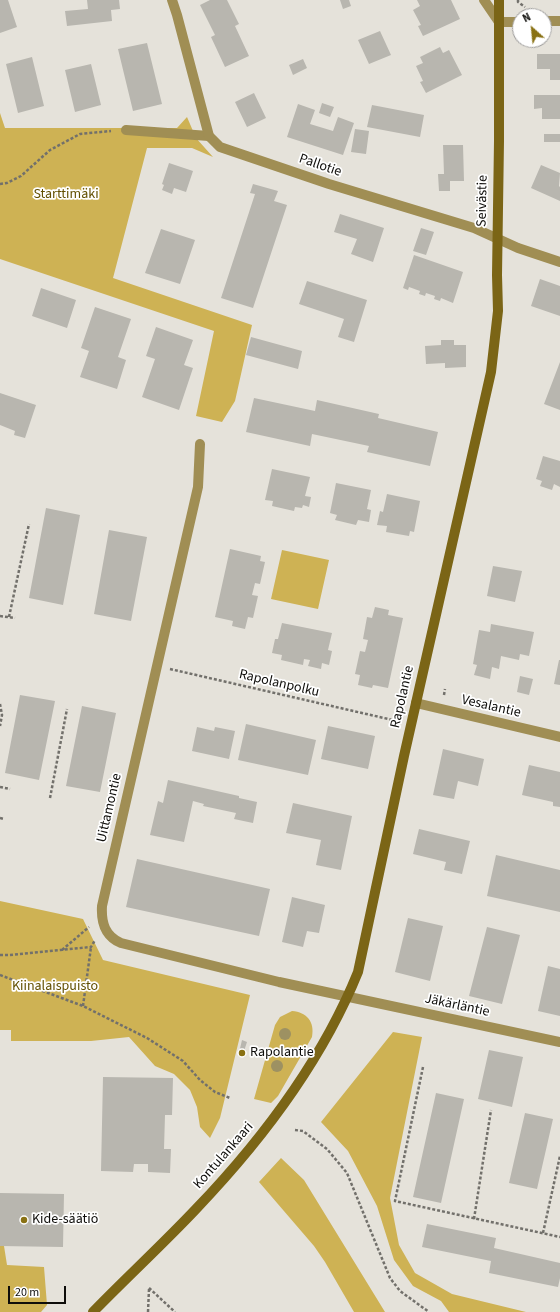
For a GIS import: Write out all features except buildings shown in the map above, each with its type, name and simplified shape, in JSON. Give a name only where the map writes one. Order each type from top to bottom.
[{"type":"street","points":[[126,130],[209,136],[172,0]]},
{"type":"street","points":[[484,0],[499,22],[512,22]]},
{"type":"street","name":"Seivästie","points":[[484,402],[491,372],[498,311],[497,238],[499,0]]},
{"type":"street","name":"Pallotie","points":[[209,136],[220,147],[329,184],[474,228],[518,248],[560,262]]},
{"type":"street","name":"Rapolantie","points":[[348,997],[358,972],[404,756],[484,402]]},
{"type":"street","name":"Uittamontie","points":[[106,930],[101,916],[102,906],[198,487],[200,444]]},
{"type":"street","name":"Vesalantie","points":[[416,703],[560,737]]},
{"type":"street","points":[[106,930],[114,940],[121,943],[266,979],[348,997]]},
{"type":"street","name":"Jäkärläntie","points":[[348,997],[560,1042]]},
{"type":"street","name":"Kontulankaari","points":[[93,1312],[196,1209],[254,1144],[290,1098],[332,1029],[348,997]]},
{"type":"path","points":[[518,0],[518,2],[525,7]]},
{"type":"path","points":[[0,184],[7,183],[21,176],[50,150],[80,134],[126,130]]},
{"type":"path","points":[[9,617],[29,524]]},
{"type":"path","points":[[0,616],[15,618]]},
{"type":"path","name":"Rapolanpolku","points":[[157,666],[397,721]]},
{"type":"path","points":[[0,704],[2,715],[0,726]]},
{"type":"path","points":[[50,798],[67,709]]},
{"type":"path","points":[[0,787],[10,789]]},
{"type":"path","points":[[0,818],[4,819]]},
{"type":"path","points":[[62,950],[89,927]]},
{"type":"path","points":[[83,1006],[91,947],[94,941],[106,930]]},
{"type":"path","points":[[0,955],[91,947]]},
{"type":"path","points":[[0,975],[83,1006],[147,1038],[183,1061],[200,1080],[215,1092],[230,1098]]},
{"type":"path","points":[[422,1067],[395,1202],[560,1236]]},
{"type":"path","points":[[474,1219],[491,1110]]},
{"type":"path","points":[[296,1130],[303,1131],[327,1149],[347,1173],[390,1278],[400,1291],[429,1312]]},
{"type":"path","points":[[543,1233],[560,1156]]},
{"type":"path","points":[[148,1312],[149,1288],[175,1312]]},
{"type":"green space","name":"Starttimäki","points":[[0,113],[5,128],[177,128],[187,117],[196,138],[213,157],[192,148],[147,148],[113,278],[252,325],[235,401],[222,422],[196,416],[214,331],[0,259]]},
{"type":"green space","points":[[282,550],[329,560],[318,609],[271,599]]},
{"type":"green space","name":"Kiinalaispuisto","points":[[0,901],[83,919],[103,960],[250,995],[220,1118],[210,1138],[200,1127],[197,1107],[190,1090],[174,1074],[155,1066],[129,1037],[91,1041],[11,1041],[11,1030],[0,1030]]},
{"type":"green space","points":[[292,1011],[302,1013],[309,1019],[313,1032],[312,1037],[278,1096],[271,1103],[254,1099],[275,1025],[280,1017]]},
{"type":"green space","points":[[393,1032],[422,1037],[390,1198],[399,1245],[415,1273],[452,1294],[526,1312],[449,1312],[441,1301],[413,1286],[394,1260],[377,1206],[348,1151],[321,1122]]},
{"type":"green space","points":[[281,1158],[304,1180],[385,1312],[354,1312],[314,1246],[259,1182]]},
{"type":"green space","points":[[0,1246],[4,1246],[7,1265],[44,1267],[47,1305],[41,1312],[0,1312]]},
{"type":"place","name":"Rapolantie","points":[[242,1053]]},
{"type":"place","name":"Kide-säätiö","points":[[24,1220]]}]
